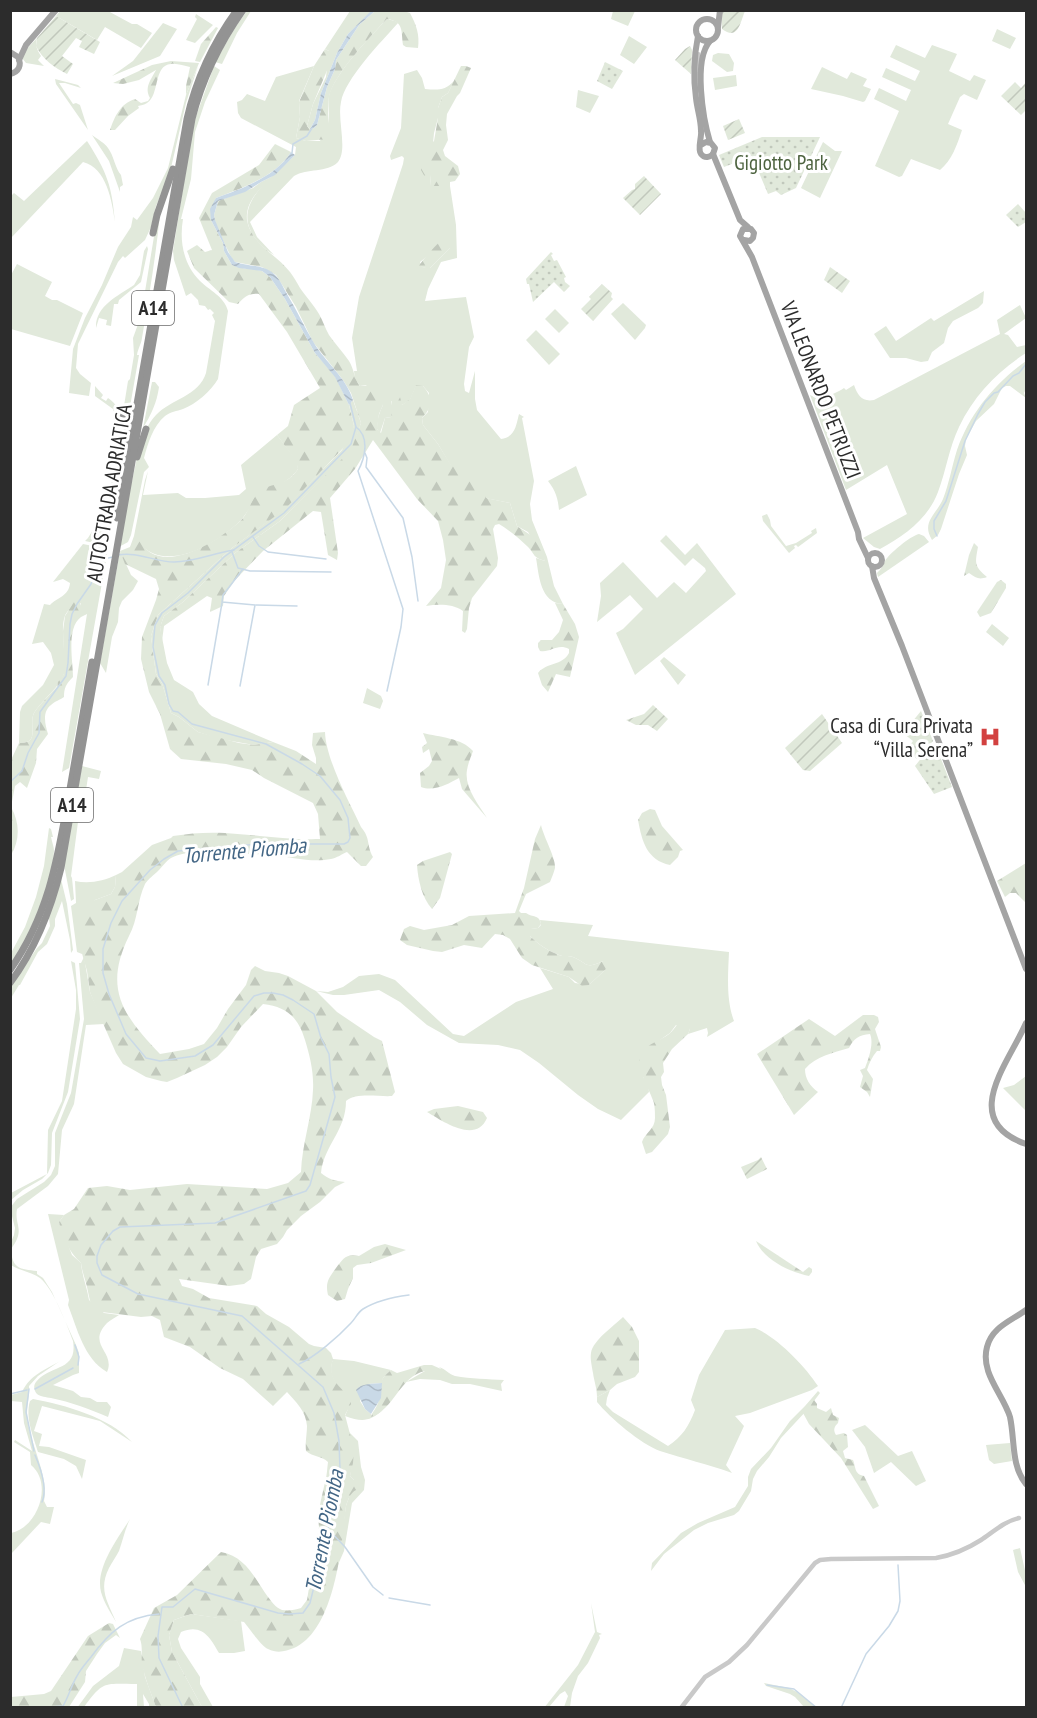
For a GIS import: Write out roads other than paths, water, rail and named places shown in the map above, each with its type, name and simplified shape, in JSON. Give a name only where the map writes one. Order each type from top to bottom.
[{"type":"highway","name":"AUTOSTRADA ADRIATICA","points":[[10,983],[40,933],[57,886],[64,855],[114,535],[181,145],[191,102],[204,67],[219,37],[237,10]]},
{"type":"highway","name":"AUTOSTRADA ADRIATICA","points":[[10,970],[38,920],[54,872],[121,525],[190,128],[201,89],[214,57],[243,10]]},
{"type":"highway","points":[[153,232],[173,172],[178,148],[181,145]]},
{"type":"highway","points":[[172,254],[180,201],[178,195]]},
{"type":"highway","points":[[122,410],[127,437],[123,466],[125,471]]},
{"type":"highway","points":[[127,488],[132,481],[146,429]]},
{"type":"main road","points":[[11,52],[20,50],[26,45],[56,10]]},
{"type":"main road","points":[[705,10],[697,28],[694,75],[701,127],[699,150],[703,156],[711,155]]},
{"type":"main road","points":[[711,155],[741,232],[740,236],[744,240],[752,240],[754,233],[740,220],[711,155],[714,147],[710,142],[704,119],[703,55],[706,45],[716,36],[720,10]]},
{"type":"main road","points":[[702,21],[712,21],[718,28]]},
{"type":"main road","points":[[698,39],[710,40]]},
{"type":"main road","points":[[10,74],[18,69],[19,60],[26,45]]},
{"type":"main road","points":[[11,52],[19,60]]},
{"type":"main road","points":[[701,145],[704,142],[710,142]]},
{"type":"main road","points":[[741,232],[749,228]]},
{"type":"main road","name":"VIA LEONARDO PETRUZZI","points":[[744,240],[868,558]]},
{"type":"main road","name":"VIA LEONARDO PETRUZZI","points":[[752,240],[750,246],[752,257]]},
{"type":"main road","name":"VIA LEONARDO PETRUZZI","points":[[859,535],[874,553]]},
{"type":"main road","points":[[875,566],[882,563],[882,557],[878,553],[868,558],[869,562],[875,566],[879,589],[1026,969]]},
{"type":"main road","points":[[1026,1023],[992,1094],[992,1108],[1002,1130],[1026,1144]]},
{"type":"main road","points":[[1026,1310],[995,1331],[988,1342],[985,1357],[988,1371],[1009,1415],[1016,1465],[1026,1484]]},
{"type":"street","points":[[698,39],[698,82],[702,94]]},
{"type":"street","points":[[681,1707],[705,1677],[729,1662],[747,1645],[815,1563],[820,1560],[948,1556],[975,1544],[1009,1521],[1019,1518]]},
{"type":"water","points":[[372,10],[375,11],[359,25],[336,60],[317,125],[310,129],[337,53],[348,34]]},
{"type":"water","points":[[291,152],[295,155],[275,175],[245,192],[218,201],[215,220],[228,252],[235,262],[265,269],[278,278],[314,343],[346,384],[353,400],[349,405],[335,377],[315,353],[270,277],[262,271],[232,265],[211,220],[210,209],[216,198],[268,175]]},
{"type":"water","points":[[382,1383],[381,1398],[371,1414],[365,1409],[356,1390],[364,1385]]},
{"type":"waterway","name":"Torrente Piomba","points":[[292,153],[293,144],[307,136],[312,128]]},
{"type":"waterway","points":[[937,536],[934,521],[946,501],[965,441],[978,414],[985,402],[1019,373],[1026,364]]},
{"type":"waterway","name":"Torrente Piomba","points":[[183,1708],[159,1658],[158,1636],[162,1607],[173,1607],[195,1589],[278,1613],[303,1613],[310,1603],[340,1470],[339,1441],[334,1413],[323,1387],[242,1316],[138,1294],[102,1275],[97,1256],[101,1245],[113,1231],[120,1227],[215,1223],[306,1191],[310,1185],[335,1097],[329,1054],[321,1038],[314,1014],[283,995],[264,993],[254,996],[213,1045],[195,1056],[160,1061],[146,1058],[126,1034],[109,994],[103,973],[103,949],[111,923],[122,901],[150,870],[178,851],[260,844],[344,844],[350,838],[348,818],[340,800],[320,776],[266,744],[192,724],[178,712],[173,711],[165,685],[159,676],[153,647],[155,625],[162,613],[188,593],[224,557],[284,513],[351,444],[356,427],[350,403]]},
{"type":"waterway","points":[[356,427],[365,442],[363,460],[358,471],[403,609],[387,691]]},
{"type":"waterway","points":[[365,453],[366,467],[403,518],[412,557],[418,601]]},
{"type":"waterway","points":[[253,537],[259,546],[268,552],[326,559]]},
{"type":"waterway","points":[[118,555],[132,554],[174,562],[189,561],[234,550]]},
{"type":"waterway","points":[[232,552],[238,568],[250,571],[331,572]]},
{"type":"waterway","points":[[10,782],[22,771],[28,753],[39,733],[40,712],[66,676],[72,614],[91,584],[100,563],[103,559],[113,557]]},
{"type":"waterway","points":[[240,686],[255,605],[222,602],[223,595],[243,569]]},
{"type":"waterway","points":[[208,685],[222,603]]},
{"type":"waterway","points":[[256,605],[297,606]]},
{"type":"waterway","points":[[299,1364],[333,1340],[363,1309],[385,1300],[409,1295]]},
{"type":"waterway","points":[[75,1345],[79,1357],[78,1365]]},
{"type":"waterway","points":[[35,1389],[73,1368]]},
{"type":"waterway","points":[[29,1389],[26,1412],[34,1451]]},
{"type":"waterway","points":[[10,1394],[27,1390]]},
{"type":"waterway","points":[[35,1455],[44,1485],[42,1502]]},
{"type":"waterway","points":[[328,1529],[345,1547],[373,1587],[383,1595]]},
{"type":"waterway","points":[[841,1708],[866,1654],[898,1611],[900,1601],[898,1565]]},
{"type":"waterway","points":[[389,1598],[430,1605]]},
{"type":"waterway","points":[[40,1708],[63,1706],[80,1671],[112,1633],[137,1618],[159,1614]]},
{"type":"waterway","points":[[767,1685],[794,1689],[817,1708]]},
{"type":"place","name":"Casa di Cura Privata “Villa Serena”","points":[[990,737]]},
{"type":"park label","name":"Gigiotto Park","points":[[781,162]]}]
